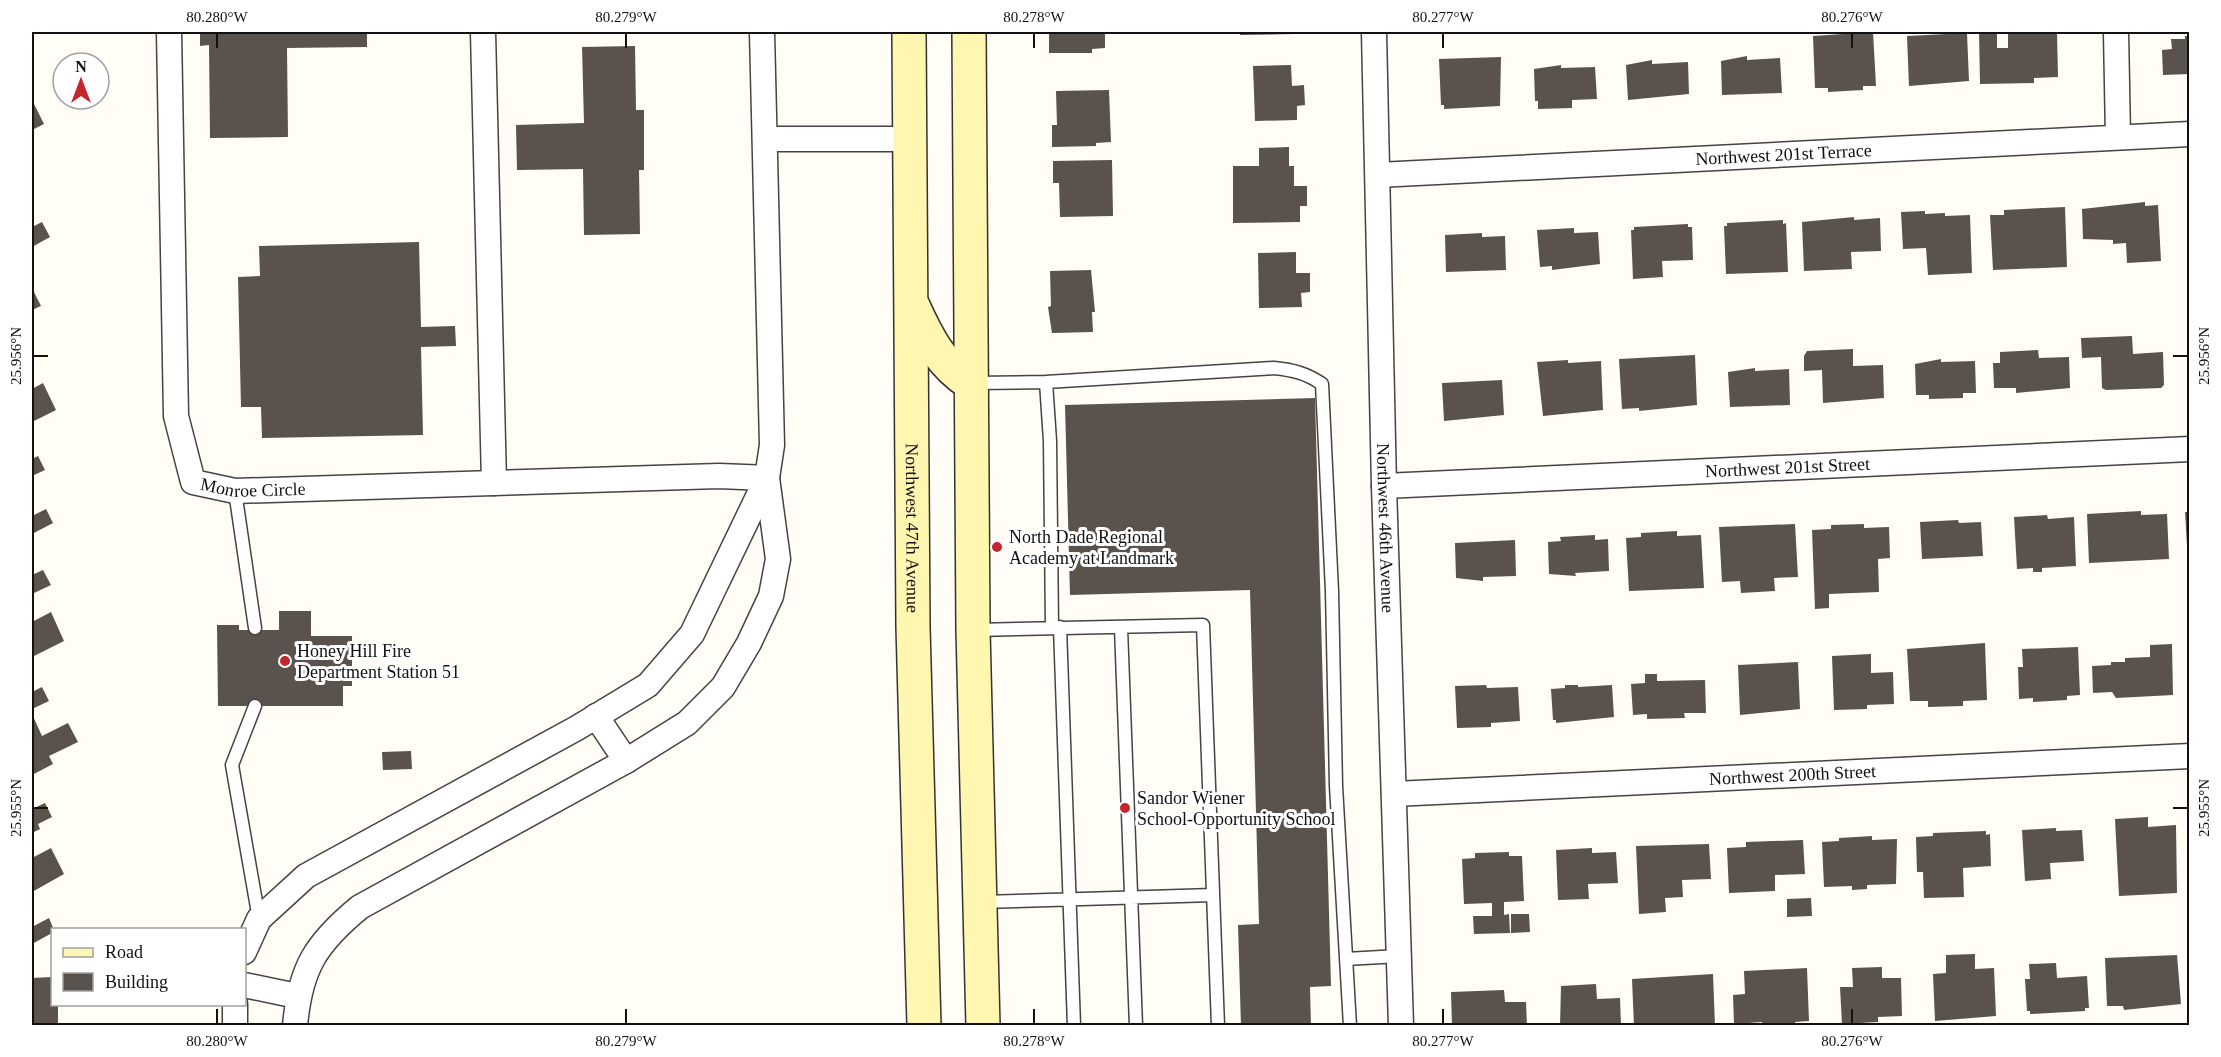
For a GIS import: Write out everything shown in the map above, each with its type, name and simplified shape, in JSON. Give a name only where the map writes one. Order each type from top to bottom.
[{"type":"main road","name":"Northwest 47th Avenue","points":[[909,32],[913,627],[924,1026]]},
{"type":"main road","points":[[969,32],[973,630],[983,1026]]},
{"type":"main road","points":[[911,302],[933,347],[956,374],[970,382]]},
{"type":"street","name":"Monroe Circle","points":[[169,32],[177,416],[193,482],[235,491],[719,476],[767,478]]},
{"type":"street","points":[[483,32],[494,483]]},
{"type":"street","points":[[295,1026],[297,996],[313,956],[331,931],[360,907],[626,761],[687,723],[723,687],[749,643],[771,596],[778,559],[767,478],[772,445],[762,32]]},
{"type":"street","name":"Northwest 46th Avenue","points":[[1374,32],[1384,486],[1401,1026]]},
{"type":"street","points":[[2116,32],[2118,138]]},
{"type":"street","name":"Northwest 201st Terrace","points":[[1378,175],[2190,134]]},
{"type":"street","points":[[765,139],[910,139]]},
{"type":"street","name":"Northwest 201st Street","points":[[1384,486],[2190,449]]},
{"type":"street","points":[[246,948],[259,919],[306,876],[648,685],[692,634],[767,478]]},
{"type":"street","points":[[596,716],[626,761]]},
{"type":"street","name":"Northwest 200th Street","points":[[1394,794],[2190,756]]},
{"type":"street","points":[[246,985],[297,996]]},
{"type":"street","points":[[235,1006],[235,1026]]},
{"type":"lane","points":[[970,382],[1046,382],[1274,368],[1292,369],[1322,384],[1332,591],[1336,786],[1350,1026]]},
{"type":"lane","points":[[1046,382],[1074,1026]]},
{"type":"lane","points":[[235,491],[255,628]]},
{"type":"lane","points":[[973,630],[1203,625],[1218,1026]]},
{"type":"lane","points":[[1121,628],[1136,1026]]},
{"type":"lane","points":[[255,706],[232,765],[259,919]]},
{"type":"lane","points":[[980,903],[1214,895]]},
{"type":"lane","points":[[1346,958],[1399,956]]},
{"type":"building","points":[[200,32],[367,32],[367,47],[287,48],[288,137],[210,138],[209,45],[200,46]]},
{"type":"building","points":[[1049,32],[1105,32],[1105,48],[1092,49],[1092,53],[1049,53]]},
{"type":"building","points":[[1240,32],[1295,32],[1295,34],[1240,35]]},
{"type":"building","points":[[1873,32],[1876,86],[1863,86],[1863,90],[1828,92],[1828,88],[1815,88],[1813,36]]},
{"type":"building","points":[[1979,32],[1997,32],[1997,48],[2008,48],[2008,32],[2057,32],[2058,77],[2034,78],[2034,83],[1980,84]]},
{"type":"building","points":[[1967,33],[1969,81],[1909,86],[1907,36]]},
{"type":"building","points":[[2185,36],[2190,36],[2190,74],[2163,75],[2162,50],[2172,49],[2171,39],[2185,39]]},
{"type":"building","points":[[635,46],[636,110],[644,110],[644,170],[639,170],[640,234],[584,235],[583,169],[517,170],[516,125],[584,123],[582,47]]},
{"type":"building","points":[[1747,56],[1747,60],[1780,58],[1782,93],[1722,95],[1721,61]]},
{"type":"building","points":[[1501,57],[1500,106],[1444,109],[1444,105],[1441,105],[1439,59]]},
{"type":"building","points":[[1652,60],[1652,64],[1688,62],[1689,94],[1628,100],[1626,65]]},
{"type":"building","points":[[1291,65],[1292,86],[1304,85],[1305,105],[1297,106],[1297,120],[1255,121],[1253,66]]},
{"type":"building","points":[[1561,65],[1561,68],[1595,67],[1597,99],[1572,100],[1572,108],[1538,109],[1538,101],[1535,101],[1534,69]]},
{"type":"building","points":[[1109,90],[1111,142],[1096,143],[1096,146],[1052,147],[1052,125],[1057,125],[1056,91]]},
{"type":"building","points":[[32,100],[44,124],[32,130]]},
{"type":"building","points":[[1289,147],[1289,166],[1294,166],[1294,186],[1307,186],[1307,206],[1300,206],[1300,222],[1233,223],[1233,166],[1259,166],[1259,148]]},
{"type":"building","points":[[1112,160],[1113,216],[1060,217],[1059,183],[1053,183],[1053,161]]},
{"type":"building","points":[[2145,202],[2145,206],[2158,205],[2161,261],[2127,263],[2126,243],[2113,244],[2113,240],[2083,239],[2082,209]]},
{"type":"building","points":[[2065,207],[2067,267],[1993,270],[1990,215],[2004,215],[2004,210]]},
{"type":"building","points":[[1925,211],[1925,214],[1945,213],[1945,216],[1970,215],[1972,273],[1928,275],[1926,248],[1903,249],[1901,212]]},
{"type":"building","points":[[1854,217],[1854,220],[1880,218],[1881,251],[1851,252],[1852,269],[1804,271],[1802,222]]},
{"type":"building","points":[[1783,220],[1783,224],[1786,223],[1788,272],[1726,274],[1724,226],[1727,226],[1727,223]]},
{"type":"building","points":[[42,222],[50,237],[32,247],[32,227]]},
{"type":"building","points":[[1688,224],[1688,227],[1692,227],[1693,260],[1662,261],[1663,277],[1633,279],[1631,230],[1634,230],[1634,227]]},
{"type":"building","points":[[1574,228],[1574,233],[1598,232],[1600,264],[1552,270],[1552,266],[1540,267],[1537,230]]},
{"type":"building","points":[[1482,233],[1482,237],[1505,236],[1506,270],[1446,272],[1445,235]]},
{"type":"building","points":[[419,242],[421,327],[455,326],[456,346],[421,347],[423,435],[262,438],[261,407],[241,407],[238,277],[260,276],[259,246]]},
{"type":"building","points":[[1296,252],[1296,273],[1310,273],[1310,292],[1301,293],[1302,307],[1259,308],[1258,253]]},
{"type":"building","points":[[1091,270],[1095,312],[1092,312],[1093,332],[1052,333],[1048,307],[1051,306],[1050,271]]},
{"type":"building","points":[[32,288],[41,306],[32,310]]},
{"type":"building","points":[[2132,336],[2133,354],[2163,352],[2164,385],[2161,388],[2106,390],[2102,388],[2101,357],[2082,358],[2081,338]]},
{"type":"building","points":[[1853,349],[1853,366],[1883,365],[1884,398],[1823,403],[1822,370],[1804,371],[1804,356],[1807,351]]},
{"type":"building","points":[[2038,350],[2039,358],[2069,357],[2070,388],[2016,393],[2016,388],[1994,388],[1993,363],[2000,363],[2000,352]]},
{"type":"building","points":[[1695,355],[1697,405],[1639,411],[1639,408],[1622,409],[1619,359]]},
{"type":"building","points":[[1941,359],[1941,362],[1975,361],[1976,393],[1963,393],[1963,398],[1929,399],[1929,395],[1916,395],[1915,364]]},
{"type":"building","points":[[1568,360],[1568,363],[1601,361],[1603,410],[1543,416],[1537,362]]},
{"type":"building","points":[[1755,368],[1755,371],[1789,369],[1790,405],[1730,407],[1728,372]]},
{"type":"building","points":[[1502,380],[1504,415],[1444,421],[1442,383]]},
{"type":"building","points":[[43,383],[56,410],[32,422],[32,389]]},
{"type":"building","points":[[1315,398],[1331,986],[1310,987],[1311,1026],[1241,1026],[1238,925],[1259,924],[1250,590],[1070,595],[1065,405]]},
{"type":"building","points":[[38,456],[45,470],[32,476],[32,459]]},
{"type":"building","points":[[46,509],[53,523],[32,534],[32,516]]},
{"type":"building","points":[[2141,511],[2141,515],[2167,514],[2169,559],[2089,563],[2087,514]]},
{"type":"building","points":[[2185,512],[2190,512],[2190,562],[2188,562]]},
{"type":"building","points":[[2047,515],[2048,519],[2074,517],[2076,566],[2042,568],[2042,572],[2033,572],[2033,568],[2017,569],[2014,517]]},
{"type":"building","points":[[1958,520],[1959,523],[1981,522],[1983,556],[1922,559],[1920,522]]},
{"type":"building","points":[[1795,524],[1798,577],[1774,578],[1775,591],[1741,593],[1740,581],[1722,582],[1719,527]]},
{"type":"building","points":[[1864,524],[1864,528],[1889,527],[1890,558],[1878,559],[1879,592],[1829,594],[1829,608],[1815,609],[1812,530],[1831,529],[1831,525]]},
{"type":"building","points":[[1677,531],[1677,536],[1701,535],[1704,588],[1629,591],[1626,538],[1641,537],[1641,533]]},
{"type":"building","points":[[1595,535],[1595,540],[1608,539],[1609,571],[1575,573],[1576,576],[1549,574],[1548,542],[1561,541],[1560,537]]},
{"type":"building","points":[[1515,540],[1516,576],[1483,577],[1483,581],[1456,578],[1455,543]]},
{"type":"building","points":[[43,570],[51,585],[32,594],[32,575]]},
{"type":"building","name":"Honey Hill Fire Department Station 51","points":[[279,611],[311,611],[311,636],[352,636],[352,686],[343,686],[343,706],[218,706],[217,625],[239,625],[239,630],[279,630]]},
{"type":"building","points":[[51,612],[64,641],[32,657],[32,622]]},
{"type":"building","points":[[1985,643],[1987,700],[1963,701],[1963,706],[1928,707],[1928,701],[1910,701],[1907,649]]},
{"type":"building","points":[[2172,644],[2173,695],[2116,698],[2112,692],[2093,693],[2092,666],[2125,662],[2125,658],[2150,657],[2150,645]]},
{"type":"building","points":[[2078,647],[2080,695],[2067,696],[2067,700],[2033,702],[2033,698],[2019,699],[2018,667],[2023,667],[2022,649]]},
{"type":"building","points":[[1871,654],[1871,673],[1893,672],[1894,704],[1867,705],[1867,709],[1834,710],[1832,656]]},
{"type":"building","points":[[1798,662],[1800,709],[1740,715],[1738,665]]},
{"type":"building","points":[[1645,674],[1657,674],[1657,681],[1705,680],[1706,713],[1684,713],[1685,718],[1647,719],[1647,714],[1633,715],[1631,684],[1645,683]]},
{"type":"building","points":[[1486,685],[1487,688],[1518,687],[1520,721],[1491,723],[1491,727],[1457,728],[1455,686]]},
{"type":"building","points":[[1565,685],[1578,685],[1578,687],[1612,685],[1614,717],[1556,723],[1556,720],[1553,720],[1551,689],[1565,688]]},
{"type":"building","points":[[42,687],[49,701],[32,709],[32,692]]},
{"type":"building","points":[[32,714],[42,736],[68,723],[78,742],[49,756],[53,764],[32,775]]},
{"type":"building","points":[[411,751],[412,769],[383,770],[382,752]]},
{"type":"building","points":[[45,803],[52,817],[38,824],[40,829],[32,833],[32,809]]},
{"type":"building","points":[[2148,817],[2148,827],[2176,825],[2177,893],[2119,896],[2115,819]]},
{"type":"building","points":[[2056,828],[2056,831],[2082,830],[2084,861],[2050,863],[2051,879],[2025,881],[2022,830]]},
{"type":"building","points":[[1986,831],[1986,835],[1990,834],[1991,866],[1963,868],[1964,897],[1924,898],[1923,872],[1917,872],[1916,837],[1933,836],[1933,833]]},
{"type":"building","points":[[1872,836],[1872,840],[1897,839],[1896,884],[1867,885],[1867,889],[1852,890],[1852,886],[1824,887],[1822,842],[1839,841],[1839,838]]},
{"type":"building","points":[[1803,840],[1805,874],[1775,875],[1775,891],[1729,893],[1727,848],[1746,847],[1746,842]]},
{"type":"building","points":[[1709,844],[1711,879],[1682,880],[1683,897],[1665,898],[1666,912],[1639,914],[1636,846]]},
{"type":"building","points":[[51,848],[64,874],[32,892],[32,858]]},
{"type":"building","points":[[1592,848],[1592,853],[1616,852],[1618,883],[1588,884],[1589,899],[1558,900],[1556,850]]},
{"type":"building","points":[[1509,852],[1509,856],[1522,856],[1524,901],[1504,902],[1504,915],[1509,914],[1510,933],[1474,934],[1473,916],[1492,916],[1492,903],[1464,904],[1462,859],[1475,858],[1475,853]]},
{"type":"building","points":[[1811,898],[1812,916],[1787,917],[1787,899]]},
{"type":"building","points":[[1511,914],[1529,914],[1530,932],[1511,933]]},
{"type":"building","points":[[49,918],[53,928],[51,928],[51,934],[32,944],[32,927]]},
{"type":"building","points":[[1975,954],[1975,969],[1994,968],[1996,1016],[1935,1021],[1933,974],[1946,973],[1946,955]]},
{"type":"building","points":[[2177,955],[2181,1004],[2124,1010],[2123,1006],[2107,1006],[2105,958]]},
{"type":"building","points":[[2056,963],[2057,978],[2087,976],[2089,1008],[2085,1008],[2085,1011],[2030,1014],[2030,1011],[2027,1011],[2025,979],[2030,979],[2029,964]]},
{"type":"building","points":[[1882,967],[1882,978],[1901,978],[1902,1016],[1878,1017],[1878,1022],[1842,1024],[1840,987],[1853,987],[1852,968]]},
{"type":"building","points":[[1807,968],[1809,1021],[1795,1022],[1795,1026],[1762,1026],[1762,1022],[1734,1024],[1733,995],[1745,994],[1744,971]]},
{"type":"building","points":[[1713,974],[1715,1026],[1634,1026],[1632,979]]},
{"type":"building","points":[[51,977],[51,1006],[58,1006],[58,1026],[32,1026],[32,978]]},
{"type":"building","points":[[1596,984],[1597,999],[1620,998],[1621,1026],[1560,1026],[1561,986]]},
{"type":"building","points":[[1504,990],[1505,1002],[1526,1002],[1527,1026],[1452,1026],[1451,992]]},
{"type":"place","name":"North Dade Regional Academy at Landmark","points":[[997,547]]},
{"type":"place","name":"Honey Hill Fire Department Station 51","points":[[285,661]]},
{"type":"place","name":"Sandor Wiener School-Opportunity School","points":[[1125,808]]}]
